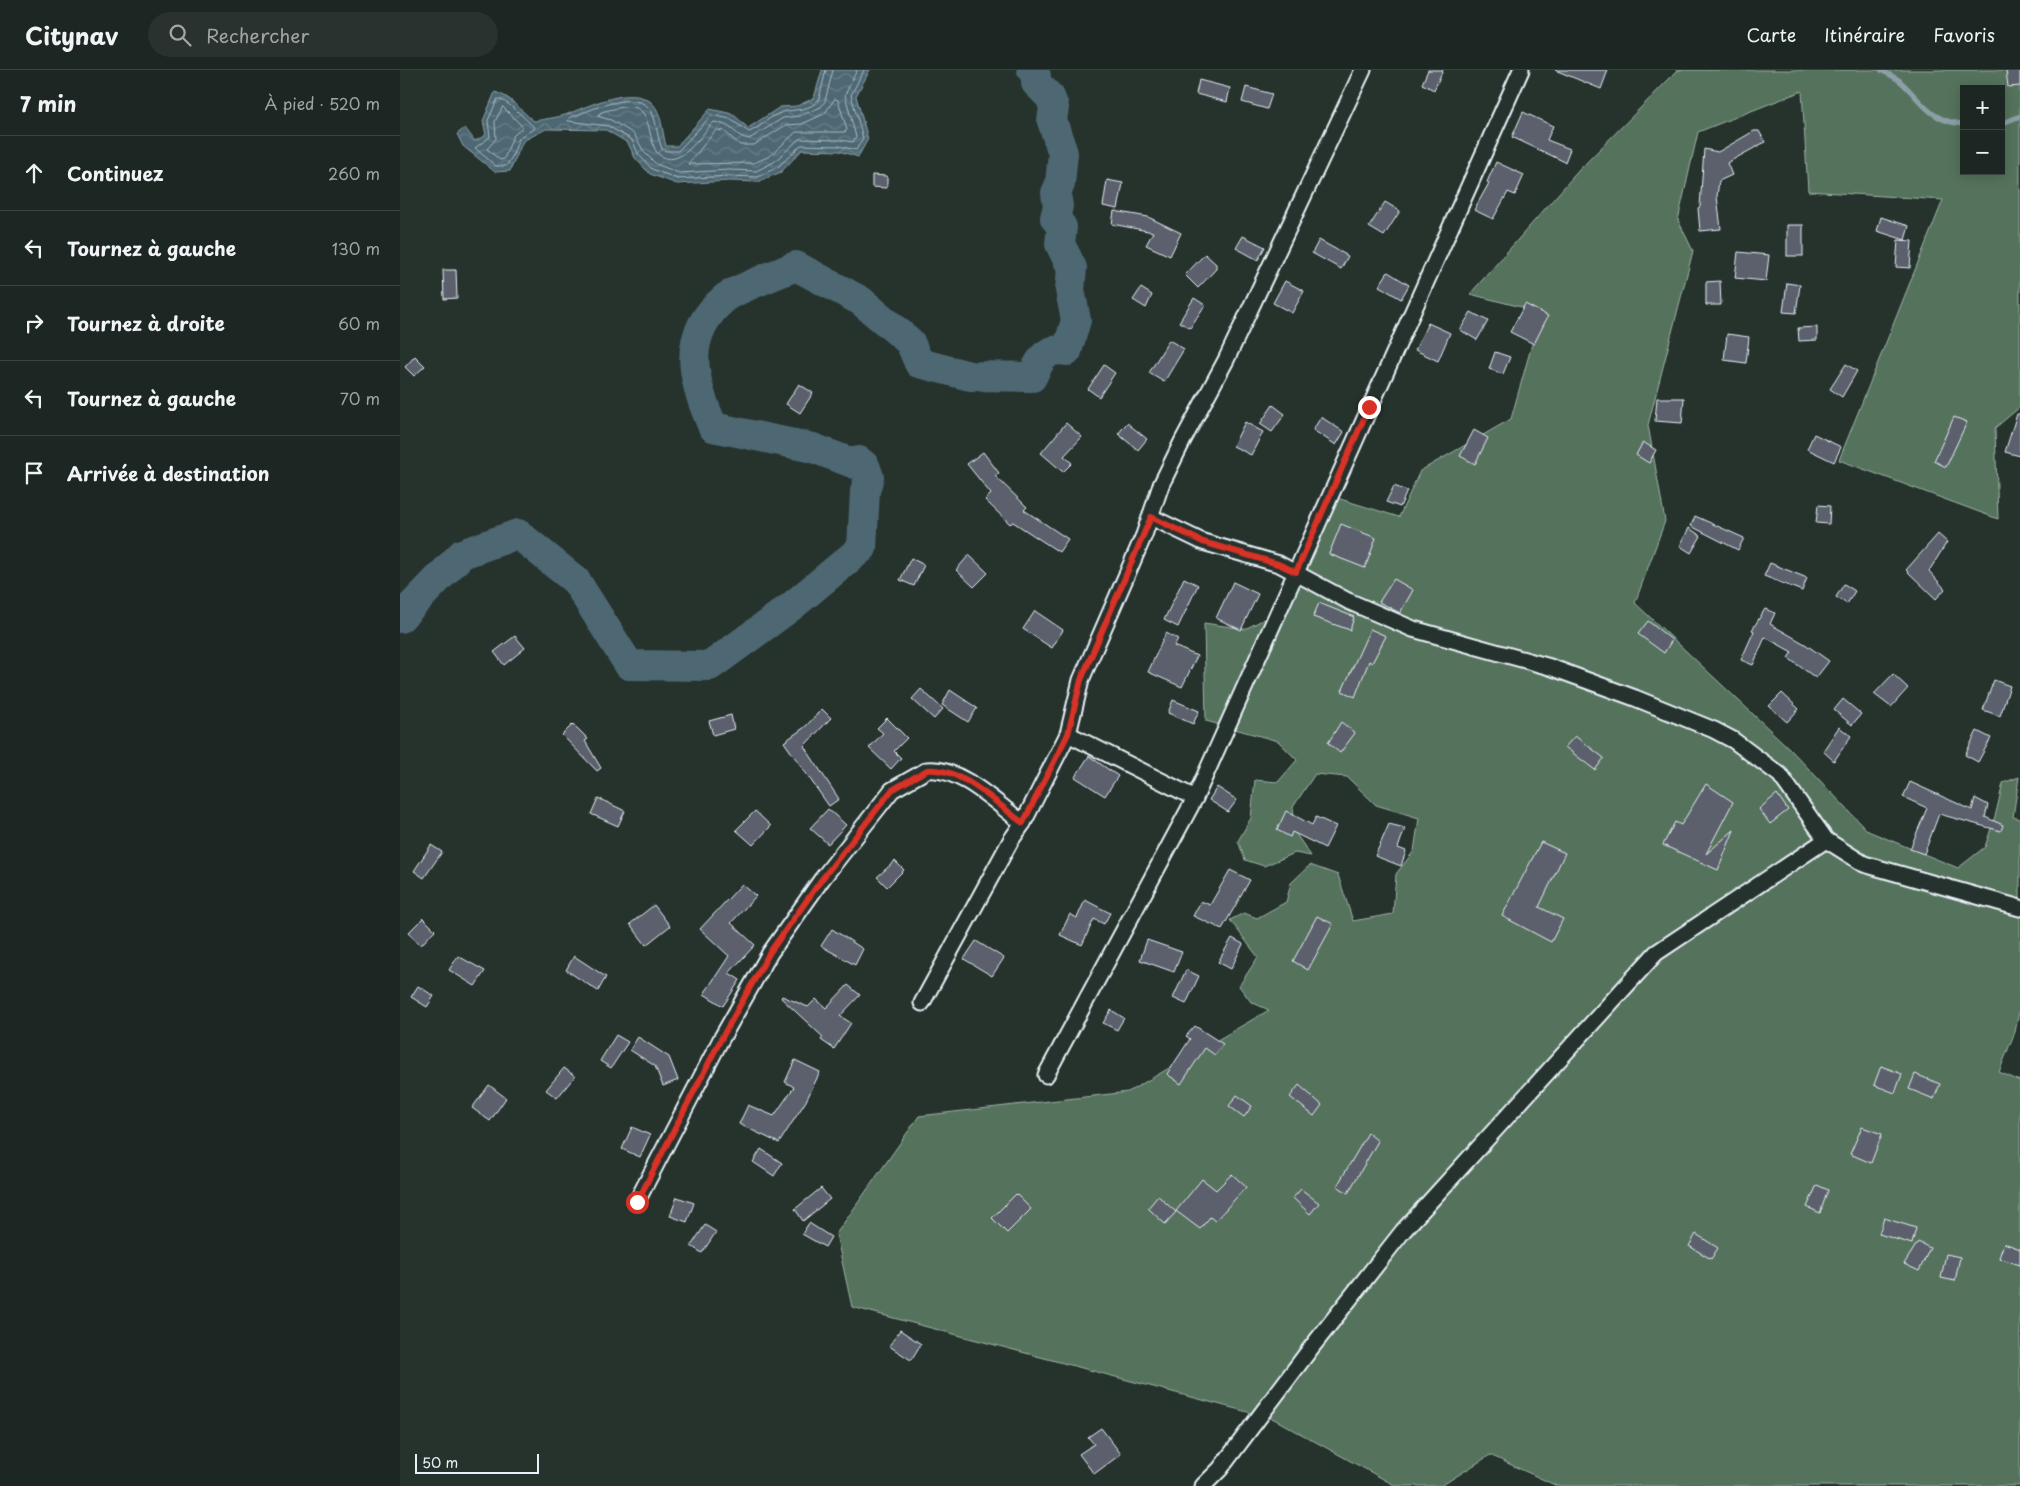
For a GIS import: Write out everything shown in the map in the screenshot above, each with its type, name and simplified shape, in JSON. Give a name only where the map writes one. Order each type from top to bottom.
[{"type":"street","points":[[922,1003],[1011,840],[1023,823],[1068,734],[1081,680],[1151,517],[1166,476],[1226,360],[1363,70]]},
{"type":"street","points":[[1046,1075],[1196,798],[1521,70]]},
{"type":"street","points":[[1151,517],[1203,542],[1278,564],[1348,601],[1413,629],[1550,667],[1714,730],[1733,740],[1780,775],[1826,840],[1864,864],[2020,908]]},
{"type":"street","points":[[1068,734],[1196,798]]},
{"type":"street","points":[[637,1202],[720,1041],[770,952],[822,879],[892,790],[921,772],[934,769],[961,777],[1023,823]]},
{"type":"street","points":[[1203,1486],[1220,1469],[1310,1348],[1403,1231],[1656,953],[1826,840]]},
{"type":"green space","points":[[1678,70],[2020,70],[2020,407],[1995,428],[1998,519],[1839,460],[1943,200],[1808,191],[1802,91],[1698,132],[1678,220],[1693,251],[1648,425],[1665,521],[1635,603],[1789,748],[1868,831],[1958,868],[1985,847],[2003,783],[2019,777],[2013,817],[2020,819],[2020,1007],[2015,1032],[1999,1072],[2020,1081],[2020,1486],[1557,1486],[1490,1455],[1441,1486],[1396,1486],[1274,1419],[852,1307],[836,1234],[919,1116],[1128,1092],[1269,1010],[1251,1002],[1239,986],[1258,957],[1230,920],[1244,913],[1257,918],[1286,902],[1291,883],[1310,865],[1338,875],[1353,921],[1393,914],[1396,874],[1414,851],[1419,818],[1376,805],[1347,777],[1315,774],[1293,807],[1296,834],[1311,856],[1295,853],[1264,866],[1245,860],[1238,841],[1251,818],[1255,780],[1278,782],[1297,760],[1278,741],[1206,721],[1204,623],[1245,629],[1286,608],[1337,498],[1399,517],[1420,471],[1511,419],[1541,312],[1470,294],[1580,169]]},
{"type":"water","points":[[822,70],[870,70],[856,96],[868,139],[858,157],[839,151],[802,150],[781,172],[758,182],[729,181],[677,184],[650,174],[635,158],[628,143],[606,130],[546,129],[523,141],[510,171],[495,172],[463,146],[457,134],[465,128],[475,141],[486,135],[483,121],[495,92],[511,101],[534,121],[565,115],[612,98],[638,96],[648,100],[656,108],[666,146],[677,146],[710,109],[733,114],[748,128],[780,107],[797,106],[814,98]]},
{"type":"building","points":[[1428,70],[1443,70],[1434,90],[1422,84]]},
{"type":"building","points":[[1555,70],[1608,70],[1601,89]]},
{"type":"building","points":[[2006,70],[2020,70],[2020,86],[2008,87]]},
{"type":"building","points":[[1199,80],[1230,88],[1227,102],[1196,94]]},
{"type":"building","points":[[1246,87],[1272,94],[1267,109],[1242,102]]},
{"type":"building","points":[[1523,112],[1553,126],[1547,140],[1570,149],[1565,162],[1512,137]]},
{"type":"building","points":[[1754,131],[1759,131],[1765,142],[1727,163],[1732,175],[1719,181],[1717,196],[1721,229],[1700,231],[1698,208],[1700,207],[1704,149],[1718,152]]},
{"type":"building","points":[[1496,162],[1524,175],[1515,195],[1508,192],[1493,219],[1474,210],[1489,183],[1487,182]]},
{"type":"building","points":[[872,175],[887,176],[887,188],[872,187]]},
{"type":"building","points":[[1107,180],[1123,183],[1118,209],[1103,206]]},
{"type":"building","points":[[1385,202],[1400,211],[1384,236],[1369,227]]},
{"type":"building","points":[[1114,211],[1148,217],[1181,233],[1170,256],[1146,245],[1153,232],[1112,224]]},
{"type":"building","points":[[1881,217],[1909,226],[1905,240],[1877,231]]},
{"type":"building","points":[[1787,225],[1803,225],[1803,256],[1787,256]]},
{"type":"building","points":[[1243,236],[1265,247],[1258,260],[1236,248]]},
{"type":"building","points":[[1319,240],[1348,256],[1341,269],[1312,253]]},
{"type":"building","points":[[1898,240],[1912,241],[1910,268],[1896,267]]},
{"type":"building","points":[[1738,252],[1769,255],[1766,281],[1735,278]]},
{"type":"building","points":[[1205,254],[1216,264],[1216,269],[1198,288],[1185,275]]},
{"type":"building","points":[[443,270],[456,270],[457,298],[444,299]]},
{"type":"building","points":[[1388,272],[1409,285],[1401,299],[1379,286]]},
{"type":"building","points":[[1285,281],[1304,291],[1292,313],[1273,303]]},
{"type":"building","points":[[1720,281],[1721,305],[1706,305],[1706,282]]},
{"type":"building","points":[[1787,283],[1800,285],[1796,313],[1783,312]]},
{"type":"building","points":[[1141,288],[1152,295],[1146,308],[1133,300]]},
{"type":"building","points":[[1194,298],[1205,305],[1190,328],[1179,322]]},
{"type":"building","points":[[1525,304],[1548,316],[1534,344],[1510,332]]},
{"type":"building","points":[[1471,312],[1488,321],[1477,340],[1460,330]]},
{"type":"building","points":[[1428,323],[1450,333],[1438,361],[1415,350]]},
{"type":"building","points":[[1817,327],[1817,340],[1799,341],[1798,328]]},
{"type":"building","points":[[1727,334],[1749,337],[1746,363],[1724,360]]},
{"type":"building","points":[[1169,340],[1184,349],[1164,382],[1149,373]]},
{"type":"building","points":[[1495,352],[1510,357],[1503,374],[1489,369]]},
{"type":"building","points":[[415,356],[425,366],[414,376],[405,367]]},
{"type":"building","points":[[1846,364],[1857,371],[1842,397],[1830,389]]},
{"type":"building","points":[[1104,365],[1115,373],[1099,397],[1088,389]]},
{"type":"building","points":[[799,384],[813,393],[800,413],[786,404]]},
{"type":"building","points":[[1657,398],[1684,398],[1682,423],[1655,421]]},
{"type":"building","points":[[1273,405],[1285,414],[1272,432],[1260,424]]},
{"type":"building","points":[[2017,414],[2020,414],[2020,456],[2005,452]]},
{"type":"building","points":[[1321,417],[1344,432],[1336,445],[1313,430]]},
{"type":"building","points":[[1954,417],[1967,422],[1946,467],[1934,461]]},
{"type":"building","points":[[1245,422],[1263,432],[1251,455],[1233,446]]},
{"type":"building","points":[[1066,423],[1082,437],[1064,456],[1072,463],[1063,472],[1041,453]]},
{"type":"building","points":[[1127,423],[1147,439],[1138,450],[1118,434]]},
{"type":"building","points":[[1474,430],[1488,438],[1475,464],[1460,456]]},
{"type":"building","points":[[1814,434],[1841,447],[1834,462],[1807,449]]},
{"type":"building","points":[[1643,442],[1656,450],[1649,463],[1636,455]]},
{"type":"building","points":[[983,452],[999,473],[995,476],[1027,507],[1024,510],[1068,539],[1059,552],[1013,522],[1010,524],[985,500],[991,494],[967,464]]},
{"type":"building","points":[[1394,486],[1407,491],[1400,507],[1386,502]]},
{"type":"building","points":[[1818,505],[1830,506],[1829,524],[1816,523]]},
{"type":"building","points":[[1695,516],[1744,538],[1738,550],[1691,526]]},
{"type":"building","points":[[1341,524],[1376,538],[1365,568],[1329,554]]},
{"type":"building","points":[[1689,528],[1701,536],[1691,553],[1680,546]]},
{"type":"building","points":[[1938,534],[1947,542],[1929,571],[1945,589],[1936,599],[1906,570]]},
{"type":"building","points":[[969,555],[988,573],[974,587],[956,570]]},
{"type":"building","points":[[911,558],[924,565],[914,586],[900,580]]},
{"type":"building","points":[[1770,563],[1807,578],[1802,591],[1764,576]]},
{"type":"building","points":[[1184,578],[1198,585],[1178,627],[1164,620]]},
{"type":"building","points":[[1394,579],[1413,590],[1400,613],[1379,602]]},
{"type":"building","points":[[1233,582],[1258,594],[1241,630],[1216,618]]},
{"type":"building","points":[[1844,584],[1855,591],[1847,604],[1836,597]]},
{"type":"building","points":[[1319,603],[1354,617],[1350,630],[1313,617]]},
{"type":"building","points":[[1765,609],[1775,613],[1770,624],[1805,644],[1829,661],[1816,678],[1788,658],[1792,652],[1765,637],[1753,665],[1741,660],[1754,631],[1752,630]]},
{"type":"building","points":[[1035,611],[1063,630],[1052,648],[1023,629]]},
{"type":"building","points":[[1648,621],[1672,640],[1664,653],[1638,634]]},
{"type":"building","points":[[1370,629],[1386,636],[1372,663],[1369,661],[1355,697],[1342,691]]},
{"type":"building","points":[[1166,633],[1178,639],[1174,646],[1197,656],[1182,687],[1148,672]]},
{"type":"building","points":[[515,636],[525,648],[504,665],[494,652]]},
{"type":"building","points":[[1893,674],[1908,688],[1891,707],[1874,694]]},
{"type":"building","points":[[1994,680],[2010,686],[2000,716],[1983,710]]},
{"type":"building","points":[[921,689],[943,709],[934,719],[912,699]]},
{"type":"building","points":[[950,690],[977,708],[968,722],[942,705]]},
{"type":"building","points":[[1782,693],[1799,709],[1787,722],[1769,706]]},
{"type":"building","points":[[1843,699],[1861,714],[1852,725],[1834,710]]},
{"type":"building","points":[[1173,700],[1199,711],[1193,724],[1168,713]]},
{"type":"building","points":[[822,709],[831,718],[804,746],[839,799],[829,806],[784,742],[805,727]]},
{"type":"building","points":[[731,715],[734,729],[713,735],[709,721]]},
{"type":"building","points":[[887,718],[907,738],[894,751],[901,758],[891,769],[869,748],[883,733],[877,728]]},
{"type":"building","points":[[1341,722],[1355,733],[1340,753],[1328,743]]},
{"type":"building","points":[[573,724],[588,739],[585,741],[601,768],[597,771],[562,735]]},
{"type":"building","points":[[1839,727],[1851,736],[1834,761],[1823,751]]},
{"type":"building","points":[[1977,731],[1991,738],[1978,762],[1965,755]]},
{"type":"building","points":[[1575,736],[1604,758],[1595,770],[1565,747]]},
{"type":"building","points":[[1089,756],[1118,776],[1105,796],[1075,777]]},
{"type":"building","points":[[1910,782],[1972,810],[1975,798],[1988,805],[1985,817],[2003,825],[2001,831],[1939,814],[1924,854],[1910,849],[1927,808],[1903,797]]},
{"type":"building","points":[[1706,784],[1733,802],[1706,854],[1734,830],[1718,870],[1663,845],[1675,822],[1681,825]]},
{"type":"building","points":[[1217,787],[1237,800],[1228,812],[1209,800]]},
{"type":"building","points":[[1777,794],[1788,810],[1770,824],[1759,809]]},
{"type":"building","points":[[598,798],[625,811],[618,826],[591,814]]},
{"type":"building","points":[[828,809],[846,825],[828,844],[810,828]]},
{"type":"building","points":[[755,811],[771,826],[753,845],[736,830]]},
{"type":"building","points":[[1286,811],[1312,825],[1316,817],[1336,826],[1325,848],[1292,832],[1290,837],[1277,830]]},
{"type":"building","points":[[1389,824],[1405,828],[1398,848],[1406,851],[1401,866],[1375,856]]},
{"type":"building","points":[[1541,842],[1565,853],[1539,907],[1563,919],[1551,942],[1502,916]]},
{"type":"building","points":[[431,845],[442,852],[424,878],[414,871]]},
{"type":"building","points":[[895,861],[904,870],[887,887],[877,877]]},
{"type":"building","points":[[1230,870],[1250,880],[1222,929],[1193,916],[1201,901],[1210,905]]},
{"type":"building","points":[[742,884],[756,896],[731,923],[755,945],[729,973],[740,980],[723,1006],[704,994],[729,956],[700,929]]},
{"type":"building","points":[[1085,900],[1110,913],[1104,924],[1094,919],[1082,945],[1060,935],[1070,914],[1077,918]]},
{"type":"building","points":[[654,905],[670,926],[646,945],[630,924]]},
{"type":"building","points":[[1317,916],[1333,924],[1308,970],[1293,961]]},
{"type":"building","points":[[423,918],[435,930],[421,945],[408,933]]},
{"type":"building","points":[[832,929],[863,949],[855,965],[821,946]]},
{"type":"building","points":[[1232,938],[1243,944],[1231,969],[1218,962]]},
{"type":"building","points":[[1147,940],[1182,952],[1174,972],[1140,960]]},
{"type":"building","points":[[976,941],[1004,958],[992,976],[964,959]]},
{"type":"building","points":[[458,956],[485,971],[475,986],[449,970]]},
{"type":"building","points":[[574,956],[606,977],[598,991],[566,970]]},
{"type":"building","points":[[1186,970],[1199,976],[1186,1004],[1173,998]]},
{"type":"building","points":[[848,985],[860,995],[840,1016],[851,1023],[834,1049],[821,1040],[823,1037],[781,998],[782,996],[808,1007],[816,999],[826,1008]]},
{"type":"building","points":[[418,986],[434,996],[427,1007],[411,997]]},
{"type":"building","points":[[1111,1010],[1124,1018],[1117,1030],[1103,1023]]},
{"type":"building","points":[[1195,1026],[1223,1044],[1215,1055],[1205,1048],[1181,1084],[1167,1074],[1190,1039],[1186,1036]]},
{"type":"building","points":[[616,1035],[628,1042],[611,1068],[600,1061]]},
{"type":"building","points":[[638,1037],[669,1057],[678,1080],[663,1086],[655,1066],[630,1050]]},
{"type":"building","points":[[795,1060],[820,1072],[806,1101],[779,1143],[739,1124],[748,1105],[774,1116],[794,1087],[785,1082]]},
{"type":"building","points":[[1881,1066],[1902,1074],[1895,1093],[1874,1085]]},
{"type":"building","points":[[564,1068],[575,1076],[557,1098],[546,1090]]},
{"type":"building","points":[[1915,1074],[1940,1084],[1934,1099],[1909,1089]]},
{"type":"building","points":[[489,1085],[506,1098],[490,1121],[472,1108]]},
{"type":"building","points":[[1299,1085],[1322,1105],[1314,1116],[1290,1097]]},
{"type":"building","points":[[1237,1095],[1252,1106],[1244,1117],[1229,1106]]},
{"type":"building","points":[[632,1127],[650,1135],[640,1157],[622,1149]]},
{"type":"building","points":[[1862,1127],[1882,1134],[1871,1163],[1850,1154]]},
{"type":"building","points":[[1368,1133],[1378,1141],[1348,1193],[1337,1186]]},
{"type":"building","points":[[761,1149],[782,1163],[774,1176],[753,1162]]},
{"type":"building","points":[[1232,1174],[1246,1187],[1215,1221],[1210,1217],[1200,1229],[1176,1211],[1202,1179],[1216,1190]]},
{"type":"building","points":[[1817,1185],[1828,1190],[1820,1213],[1807,1207]]},
{"type":"building","points":[[821,1188],[830,1199],[803,1221],[795,1209]]},
{"type":"building","points":[[1301,1189],[1319,1203],[1310,1214],[1293,1198]]},
{"type":"building","points":[[1016,1194],[1031,1209],[1007,1233],[992,1218]]},
{"type":"building","points":[[1158,1196],[1176,1212],[1165,1224],[1148,1208]]},
{"type":"building","points":[[677,1197],[694,1203],[687,1222],[670,1216]]},
{"type":"building","points":[[1884,1218],[1916,1228],[1912,1244],[1879,1234]]},
{"type":"building","points":[[809,1223],[831,1237],[825,1247],[802,1234]]},
{"type":"building","points":[[705,1225],[716,1232],[702,1253],[691,1246]]},
{"type":"building","points":[[1696,1234],[1718,1248],[1711,1259],[1689,1246]]},
{"type":"building","points":[[1918,1242],[1930,1248],[1919,1271],[1904,1264]]},
{"type":"building","points":[[2004,1243],[2020,1249],[2020,1265],[1999,1258]]},
{"type":"building","points":[[1946,1254],[1960,1257],[1955,1281],[1941,1278]]},
{"type":"building","points":[[900,1330],[921,1344],[911,1360],[889,1346]]},
{"type":"building","points":[[1101,1428],[1121,1454],[1094,1474],[1079,1454],[1094,1444],[1088,1437]]},
{"type":"waterway","points":[[400,618],[462,554],[518,534],[576,581],[629,665],[710,666],[792,606],[862,548],[865,491],[869,477],[865,466],[859,461],[855,464],[813,448],[713,427],[700,392],[694,359],[701,327],[711,312],[731,294],[796,266],[861,301],[910,342],[919,363],[970,376],[1032,377],[1041,360],[1048,353],[1060,350],[1067,351],[1076,320],[1070,290],[1072,268],[1060,244],[1062,227],[1055,218],[1058,206],[1056,193],[1060,184],[1063,153],[1052,121],[1054,107],[1050,97],[1036,83],[1036,76],[1032,70]]},
{"type":"waterway","points":[[1881,70],[1899,80],[1935,115],[1960,123]]},
{"type":"waterway","points":[[2005,122],[2020,116]]},
{"type":"route","points":[[637,1202],[720,1041],[770,952],[822,879],[892,790],[921,772],[934,769],[961,777],[1023,823],[1068,734],[1081,680],[1151,517],[1203,542],[1278,564],[1296,572],[1369,407]]}]
